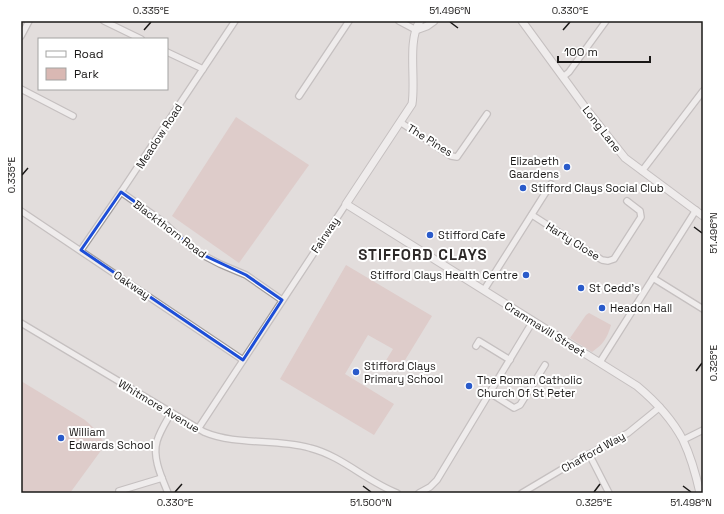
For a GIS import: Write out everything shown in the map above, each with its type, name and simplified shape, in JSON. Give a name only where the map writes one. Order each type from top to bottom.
[{"type":"street","points":[[21,36],[29,21]]},
{"type":"street","points":[[104,21],[139,38]]},
{"type":"street","name":"Meadow Road","points":[[82,250],[235,21]]},
{"type":"street","points":[[299,96],[349,21]]},
{"type":"street","points":[[399,21],[416,30],[427,26],[434,21]]},
{"type":"street","name":"Fairway","points":[[198,429],[412,104],[414,36],[420,21]]},
{"type":"street","name":"Long Lane","points":[[522,21],[615,147],[628,161],[642,172],[703,216]]},
{"type":"street","points":[[563,77],[569,72],[606,21]]},
{"type":"street","points":[[168,52],[203,69]]},
{"type":"street","points":[[21,89],[73,116]]},
{"type":"street","points":[[642,172],[703,91]]},
{"type":"street","name":"The Pines","points":[[400,122],[452,156],[457,156],[487,114]]},
{"type":"street","points":[[484,290],[551,184]]},
{"type":"street","name":"Blackthorn Road","points":[[121,192],[162,221],[197,252],[246,275],[282,300]]},
{"type":"street","name":"Harty Close","points":[[532,215],[602,260],[608,261],[614,259],[642,218],[640,211],[627,201]]},
{"type":"street","name":"Crammavill Street","points":[[346,204],[637,386],[660,407],[683,440],[695,473],[700,493]]},
{"type":"street","points":[[600,362],[696,210]]},
{"type":"street","name":"Oakway","points":[[21,211],[82,250],[243,360]]},
{"type":"street","points":[[653,278],[703,309]]},
{"type":"street","points":[[419,493],[430,487],[437,480],[534,321]]},
{"type":"street","name":"Whitmore Avenue","points":[[21,323],[198,429],[221,437],[291,444],[312,448],[333,457],[397,493]]},
{"type":"street","points":[[476,346],[479,342],[510,360]]},
{"type":"street","points":[[490,393],[514,408],[520,405],[545,365]]},
{"type":"street","name":"Chafford Way","points":[[522,493],[628,433],[660,407]]},
{"type":"street","points":[[168,493],[162,478],[156,454],[156,446],[160,434],[171,413]]},
{"type":"street","points":[[683,440],[703,430]]},
{"type":"street","points":[[589,454],[609,493]]},
{"type":"street","points":[[119,491],[162,478]]},
{"type":"highlighted area","points":[[121,192],[162,221],[197,252],[246,275],[282,300],[243,360],[81,250]]},
{"type":"green space","points":[[236,117],[309,165],[239,263],[172,216]]},
{"type":"green space","points":[[346,265],[432,316],[399,370],[385,362],[393,349],[368,335],[345,374],[394,404],[374,435],[280,379]]},
{"type":"green space","points":[[589,313],[611,325],[604,341],[592,352],[570,338]]},
{"type":"green space","name":"William Edwards School","points":[[21,381],[85,420],[97,431],[105,445],[70,493],[21,493]]},
{"type":"place","name":"Elizabeth Gaardens","points":[[567,167]]},
{"type":"place","name":"Stifford Clays Social Club","points":[[523,188]]},
{"type":"place","name":"Stifford Cafe","points":[[430,235]]},
{"type":"place","name":"Stifford Clays Health Centre","points":[[526,275]]},
{"type":"place","name":"St Cedd's","points":[[581,288]]},
{"type":"place","name":"Headon Hall","points":[[602,308]]},
{"type":"place","name":"Stifford Clays Primary School","points":[[356,372]]},
{"type":"place","name":"The Roman Catholic Church Of St Peter","points":[[469,386]]},
{"type":"place","name":"William Edwards School","points":[[61,438]]},
{"type":"district","name":"STIFFORD CLAYS","points":[[423,254]]}]
